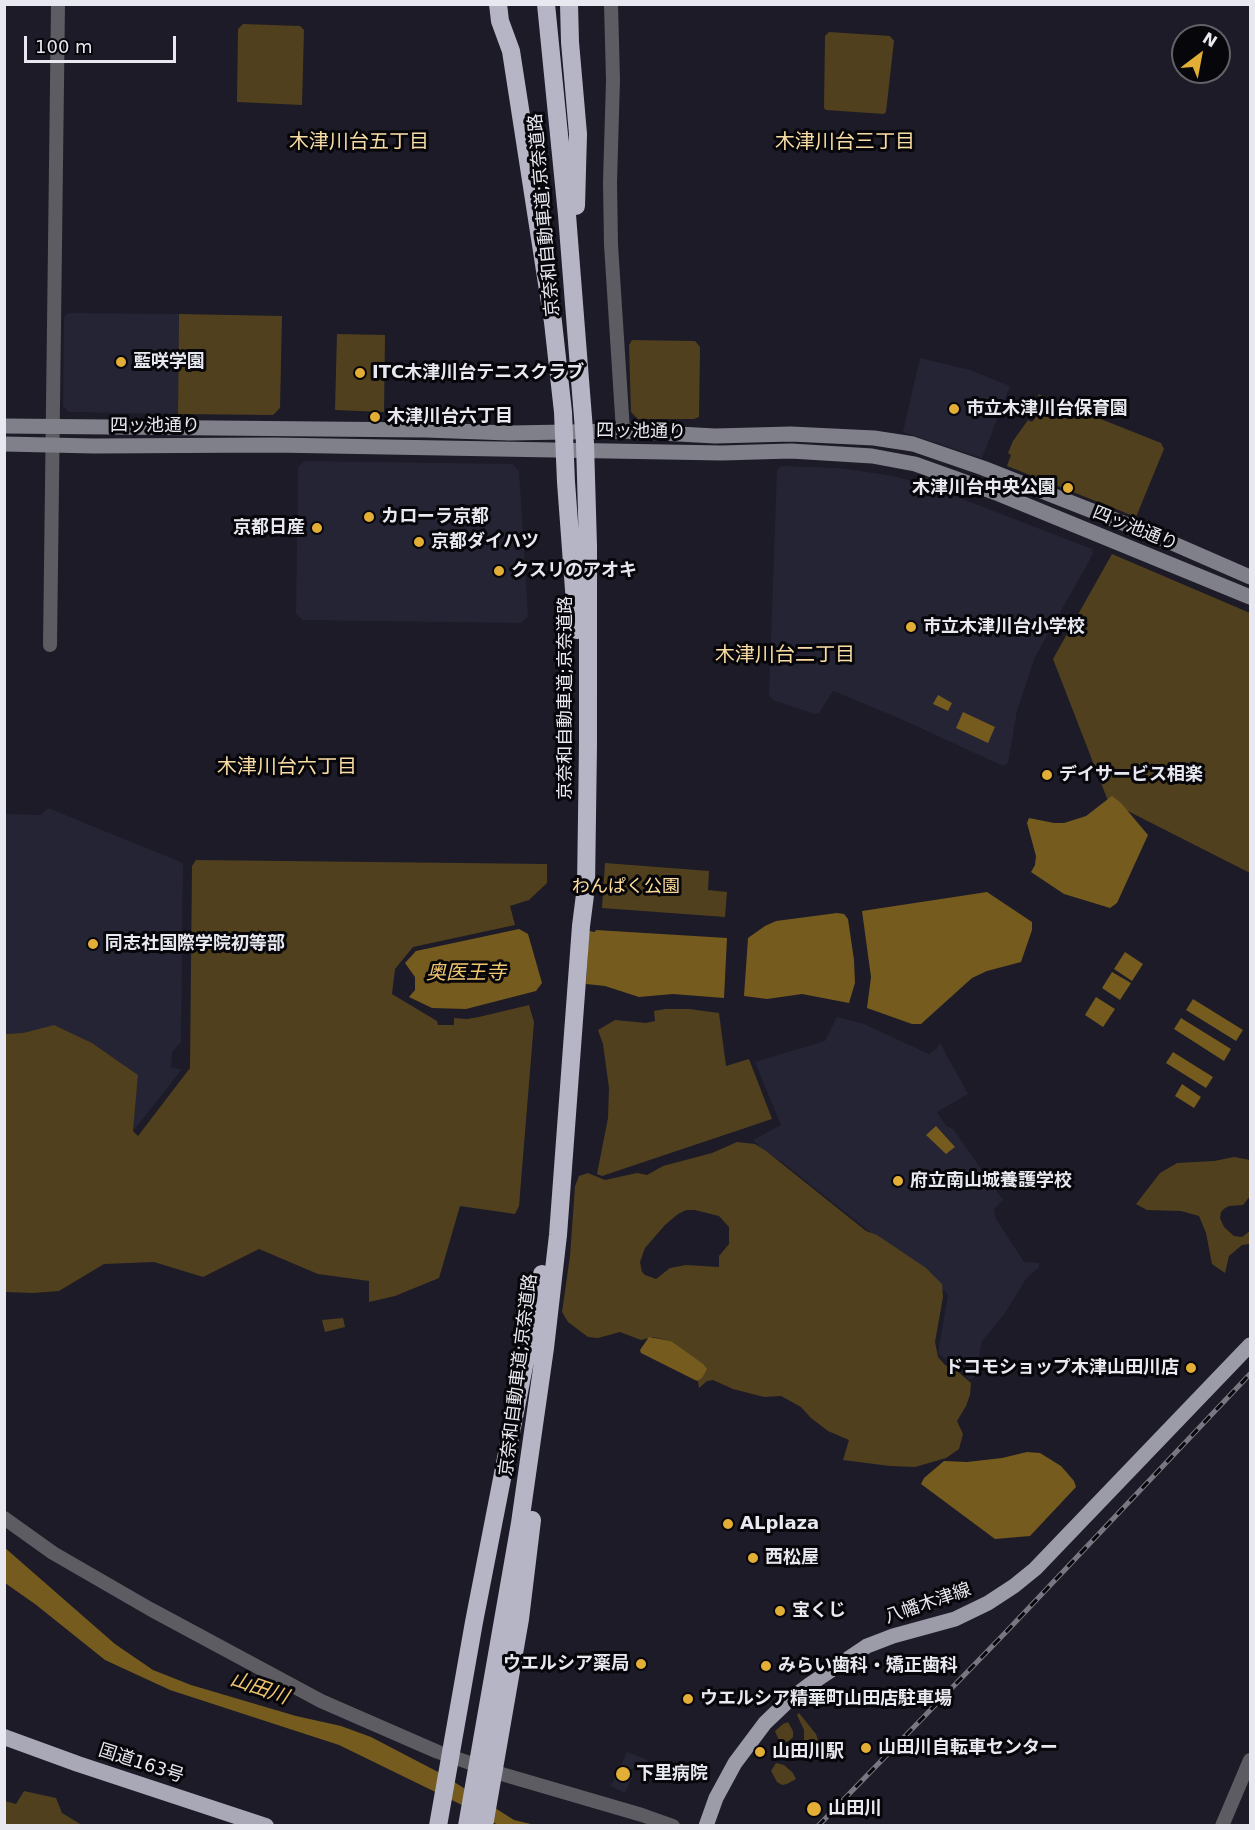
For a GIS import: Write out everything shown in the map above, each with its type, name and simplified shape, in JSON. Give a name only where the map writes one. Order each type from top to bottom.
[{"type":"highway","points":[[498,4],[500,21],[511,51],[553,322],[563,412],[566,482],[582,677]]},
{"type":"highway","name":"京奈和自動車道;京奈道路","points":[[540,4],[567,286],[579,443],[582,677],[579,886],[581,926]]},
{"type":"highway","name":"京奈和自動車道;京奈道路","points":[[467,1826],[520,1523],[544,1348],[541,1316],[564,1148],[586,887],[588,557],[585,443],[567,215],[546,4]]},
{"type":"highway","points":[[569,4],[578,134],[576,203],[585,443]]},
{"type":"highway","points":[[438,1823],[474,1622],[541,1316]]},
{"type":"highway","points":[[484,1826],[520,1619],[538,1457],[544,1348]]},
{"type":"highway","name":"国道163号","points":[[4,1737],[266,1826]]},
{"type":"main road","name":"四ッ池通り","points":[[4,426],[527,433],[620,431],[715,436],[791,434],[874,438],[913,444],[983,468],[1156,536],[1251,577]]},
{"type":"main road","name":"四ッ池通り","points":[[4,444],[791,452],[872,456],[915,464],[999,494],[1251,597]]},
{"type":"main road","name":"八幡木津線","points":[[706,1826],[716,1798],[735,1763],[765,1723],[788,1701],[867,1646],[893,1636],[955,1619],[988,1603],[1014,1586],[1035,1569],[1251,1345]]},
{"type":"street","points":[[50,645],[58,4]]},
{"type":"street","points":[[611,4],[613,80],[610,171],[611,235],[620,431]]},
{"type":"street","points":[[4,1518],[53,1553],[150,1609],[330,1705],[438,1752],[505,1775],[674,1826]]},
{"type":"street","points":[[1222,1826],[1251,1760]]},
{"type":"shaded area","name":"藍咲学園","points":[[68,313],[179,314],[178,414],[69,412],[63,406],[64,317]]},
{"type":"shaded area","name":"市立木津川台保育園","points":[[920,358],[970,370],[1010,386],[982,458],[903,432]]},
{"type":"shaded area","points":[[305,461],[512,464],[519,470],[528,616],[521,623],[303,620],[296,614],[298,467]]},
{"type":"shaded area","name":"市立木津川台小学校","points":[[782,466],[838,468],[888,475],[921,483],[1092,549],[1093,554],[1035,657],[1017,711],[1008,763],[1003,766],[901,719],[833,691],[819,713],[815,714],[773,700],[769,695],[777,470]]},
{"type":"shaded area","name":"同志社国際学院初等部","points":[[48,808],[183,863],[181,1042],[172,1052],[171,1068],[182,1069],[133,1131],[138,1075],[92,1043],[54,1025],[23,1033],[5,1034],[4,814],[41,815]]},
{"type":"shaded area","name":"府立南山城養護学校","points":[[837,1017],[864,1024],[929,1054],[940,1043],[968,1094],[937,1112],[946,1126],[953,1129],[1003,1200],[994,1209],[996,1219],[1024,1262],[1039,1263],[1039,1267],[1026,1279],[1003,1316],[982,1341],[975,1377],[970,1380],[938,1353],[948,1294],[782,1162],[765,1152],[753,1140],[781,1125],[755,1062],[825,1041]]},
{"type":"shaded area","name":"下里病院","points":[[627,1752],[648,1760],[643,1772],[632,1768],[628,1776],[632,1778],[625,1793],[611,1786]]},
{"type":"green space","points":[[243,24],[300,26],[304,30],[302,105],[237,102],[238,29]]},
{"type":"green space","points":[[829,32],[890,36],[894,41],[884,114],[824,108],[825,36]]},
{"type":"green space","points":[[179,314],[282,316],[280,408],[273,415],[178,414]]},
{"type":"green space","name":"ITC木津川台テニスクラブ","points":[[337,334],[385,335],[384,412],[335,410]]},
{"type":"green space","points":[[632,340],[695,341],[700,347],[699,417],[694,419],[638,419],[631,412],[629,345]]},
{"type":"green space","points":[[1038,394],[1161,443],[1164,449],[1136,517],[1007,466],[1011,455],[1008,453],[1013,441],[1028,420],[1032,422],[1042,409]]},
{"type":"green space","points":[[1112,554],[1250,613],[1250,873],[1108,801],[1053,659]]},
{"type":"green space","points":[[196,860],[547,864],[547,883],[529,900],[510,906],[515,925],[413,947],[395,969],[392,994],[437,1021],[438,1025],[454,1025],[454,1018],[479,1017],[529,1005],[534,1022],[519,1206],[515,1214],[460,1206],[439,1278],[395,1296],[369,1302],[369,1281],[318,1274],[259,1249],[203,1277],[154,1262],[104,1264],[59,1291],[5,1292],[5,1034],[23,1033],[54,1025],[92,1043],[138,1075],[133,1131],[138,1136],[190,1068],[192,866]]},
{"type":"green space","name":"わんぱく公園","points":[[605,863],[709,871],[708,890],[727,892],[725,917],[602,908]]},
{"type":"green space","points":[[665,1009],[719,1013],[726,1066],[749,1059],[772,1119],[602,1176],[597,1174],[608,1118],[609,1088],[603,1044],[598,1030],[615,1020],[646,1023],[655,1021],[654,1011]]},
{"type":"green space","points":[[737,1142],[755,1144],[866,1231],[877,1235],[926,1268],[942,1284],[943,1297],[935,1342],[938,1357],[945,1365],[956,1370],[971,1383],[966,1406],[957,1421],[963,1434],[959,1449],[946,1458],[915,1467],[843,1460],[849,1440],[828,1431],[801,1407],[781,1396],[764,1397],[733,1389],[713,1380],[707,1381],[699,1388],[698,1381],[702,1378],[683,1352],[671,1341],[653,1337],[641,1340],[620,1332],[598,1338],[588,1337],[568,1322],[562,1312],[570,1256],[575,1186],[579,1176],[588,1173],[605,1180],[637,1173],[647,1175],[663,1166],[712,1153]],"holes":[[[686,1210],[719,1216],[729,1227],[729,1244],[719,1256],[719,1267],[686,1265],[670,1268],[656,1279],[645,1275],[640,1262],[645,1248],[678,1214]]]},
{"type":"green space","points":[[1234,1157],[1250,1160],[1250,1196],[1243,1205],[1225,1208],[1220,1218],[1224,1227],[1234,1236],[1242,1237],[1250,1231],[1250,1244],[1242,1245],[1229,1256],[1225,1273],[1212,1264],[1206,1233],[1199,1216],[1181,1211],[1147,1210],[1136,1204],[1160,1173],[1177,1163],[1214,1161]]},
{"type":"green space","points":[[343,1318],[345,1327],[325,1332],[322,1320]]},
{"type":"green space","points":[[799,1713],[816,1734],[819,1743],[804,1740],[804,1730],[797,1715]]},
{"type":"green space","points":[[788,1722],[793,1731],[793,1737],[789,1741],[780,1743],[775,1731]]},
{"type":"green space","points":[[776,1763],[784,1765],[796,1779],[782,1785],[777,1782],[771,1771]]},
{"type":"green space","points":[[24,1791],[56,1798],[62,1813],[82,1825],[5,1825],[5,1801],[16,1804]]},
{"type":"water","points":[[938,695],[952,703],[948,711],[933,704]]},
{"type":"water","points":[[963,712],[995,727],[988,743],[956,728]]},
{"type":"water","points":[[1112,796],[1121,803],[1148,835],[1117,903],[1110,908],[1064,894],[1031,872],[1036,856],[1027,823],[1029,818],[1064,823],[1086,816]]},
{"type":"water","points":[[987,892],[1032,922],[1032,930],[1021,962],[987,971],[972,978],[921,1024],[912,1024],[867,1008],[871,977],[862,911]]},
{"type":"water","points":[[844,914],[848,919],[854,960],[855,983],[849,1003],[802,994],[767,999],[744,996],[748,938],[776,921]]},
{"type":"water","name":"奥医王寺","points":[[519,929],[528,934],[542,983],[536,991],[466,1009],[432,1008],[409,997],[415,990],[415,977],[405,963],[416,951]]},
{"type":"water","points":[[596,930],[727,938],[724,998],[673,994],[639,997],[605,986],[586,984],[589,931],[595,932]]},
{"type":"water","points":[[1125,952],[1143,964],[1132,981],[1114,969]]},
{"type":"water","points":[[1112,972],[1131,983],[1120,1000],[1102,988]]},
{"type":"water","points":[[1096,997],[1115,1009],[1103,1027],[1085,1015]]},
{"type":"water","points":[[1193,999],[1243,1030],[1236,1041],[1186,1010]]},
{"type":"water","points":[[1181,1018],[1231,1049],[1224,1061],[1174,1029]]},
{"type":"water","points":[[1173,1052],[1213,1077],[1206,1088],[1166,1063]]},
{"type":"water","points":[[1182,1084],[1201,1097],[1194,1108],[1175,1096]]},
{"type":"water","points":[[936,1126],[955,1147],[946,1154],[926,1135]]},
{"type":"water","points":[[649,1337],[671,1341],[703,1364],[707,1369],[702,1378],[695,1380],[641,1353],[640,1350]]},
{"type":"water","points":[[1027,1452],[1040,1453],[1061,1466],[1074,1481],[1076,1487],[1030,1536],[995,1539],[921,1484],[924,1478],[944,1461],[967,1462],[1002,1458]]},
{"type":"water","points":[[4,1547],[115,1644],[153,1670],[191,1685],[296,1716],[341,1726],[371,1737],[440,1773],[514,1820],[535,1825],[498,1825],[339,1745],[170,1690],[105,1660],[5,1583]]},
{"type":"railway","points":[[818,1826],[1006,1632],[1250,1374]]},
{"type":"place","name":"藍咲学園","points":[[121,362]]},
{"type":"place","name":"ITC木津川台テニスクラブ","points":[[360,373]]},
{"type":"place","name":"市立木津川台保育園","points":[[954,409]]},
{"type":"place","name":"木津川台六丁目","points":[[375,417]]},
{"type":"place","name":"木津川台中央公園","points":[[1068,488]]},
{"type":"place","name":"カローラ京都","points":[[369,517]]},
{"type":"place","name":"京都日産","points":[[317,528]]},
{"type":"place","name":"京都ダイハツ","points":[[419,542]]},
{"type":"place","name":"クスリのアオキ","points":[[499,571]]},
{"type":"place","name":"市立木津川台小学校","points":[[911,627]]},
{"type":"place","name":"デイサービス相楽","points":[[1047,775]]},
{"type":"place","name":"同志社国際学院初等部","points":[[93,944]]},
{"type":"place","name":"府立南山城養護学校","points":[[898,1181]]},
{"type":"place","name":"ドコモショップ木津山田川店","points":[[1191,1368]]},
{"type":"place","name":"ALplaza","points":[[728,1524]]},
{"type":"place","name":"西松屋","points":[[753,1558]]},
{"type":"place","name":"宝くじ","points":[[780,1611]]},
{"type":"place","name":"ウエルシア薬局","points":[[641,1664]]},
{"type":"place","name":"みらい歯科・矯正歯科","points":[[766,1666]]},
{"type":"place","name":"ウエルシア精華町山田店駐車場","points":[[688,1699]]},
{"type":"place","name":"山田川自転車センター","points":[[866,1748]]},
{"type":"place","name":"山田川駅","points":[[760,1752]]},
{"type":"place","name":"下里病院","points":[[623,1774]]},
{"type":"place","name":"山田川","points":[[814,1809]]},
{"type":"district","name":"木津川台五丁目","points":[[359,143]]},
{"type":"district","name":"木津川台三丁目","points":[[845,143]]},
{"type":"district","name":"木津川台二丁目","points":[[785,656]]},
{"type":"district","name":"木津川台六丁目","points":[[287,768]]}]
